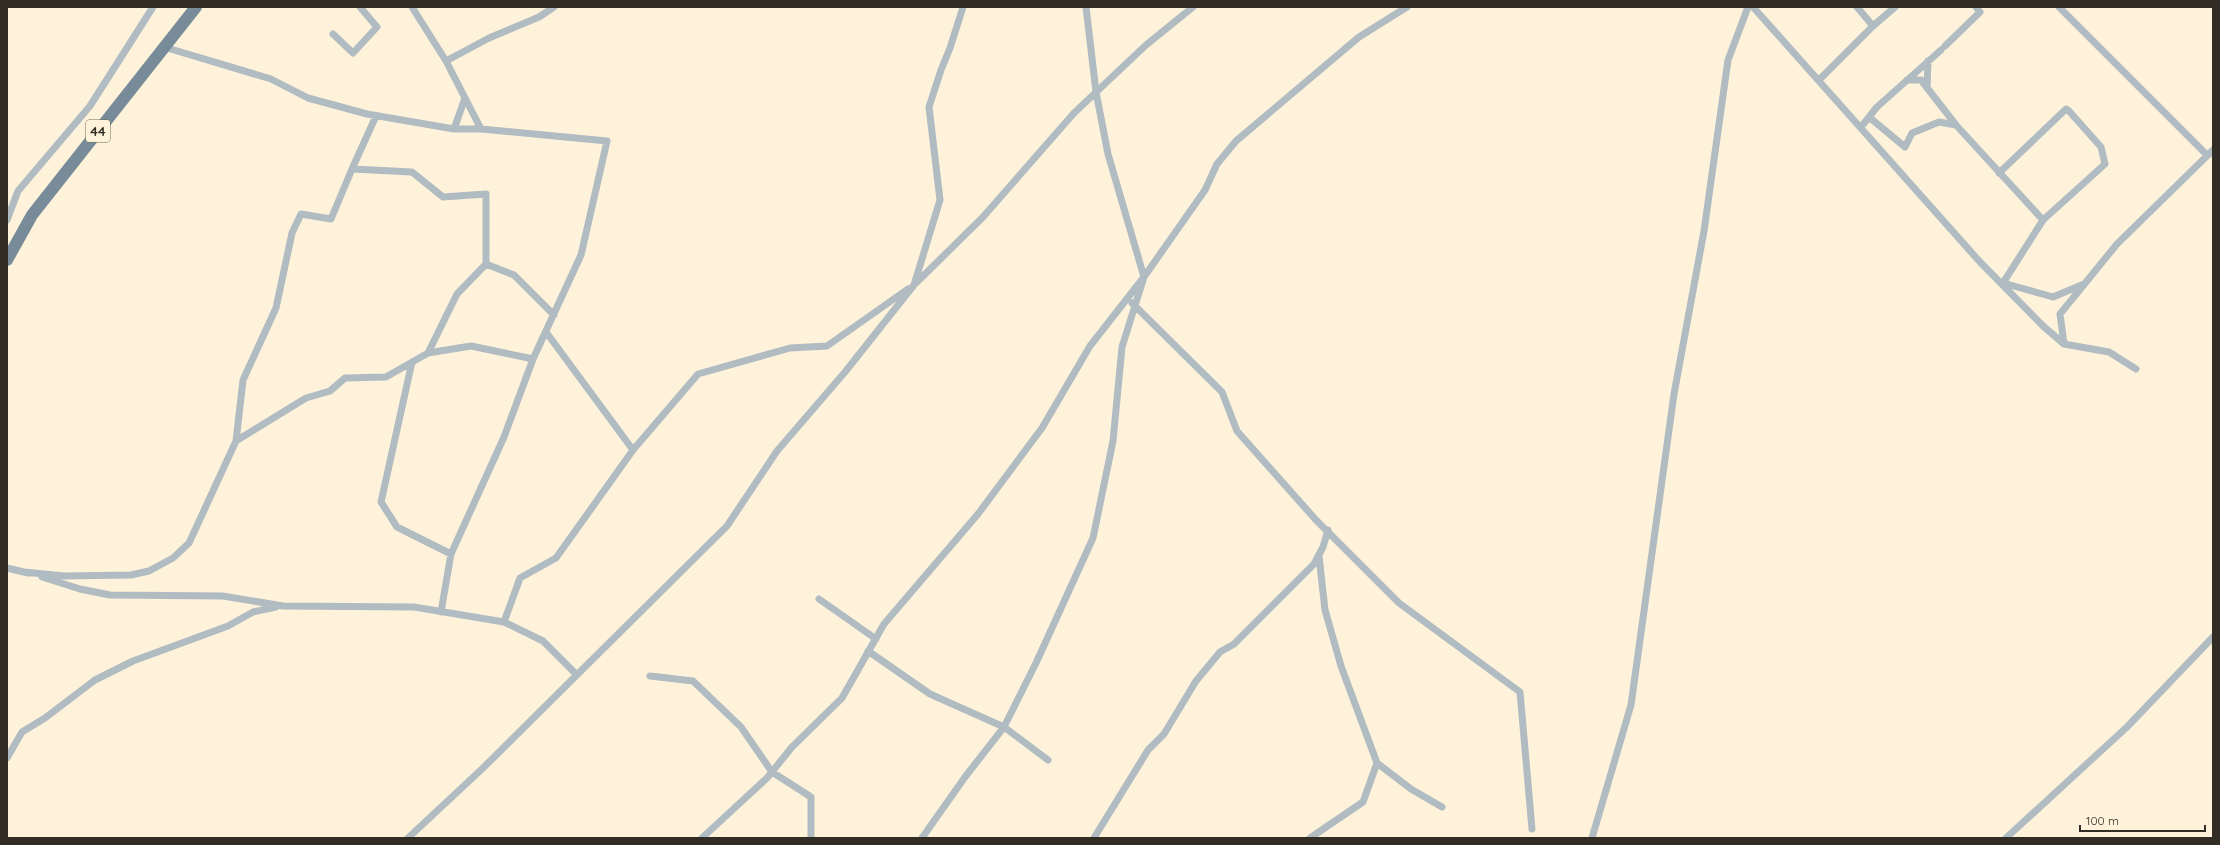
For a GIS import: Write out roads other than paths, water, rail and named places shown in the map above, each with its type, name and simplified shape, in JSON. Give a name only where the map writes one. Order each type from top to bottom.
[{"type":"main road","name":"44","points":[[7,260],[32,215],[196,7]]},
{"type":"street","name":"44","points":[[7,220],[18,191],[90,106],[152,7]]},
{"type":"street","points":[[333,34],[353,53],[377,27],[360,7]]},
{"type":"street","points":[[412,7],[446,61],[481,129]]},
{"type":"street","points":[[446,61],[490,38],[539,17],[554,7]]},
{"type":"street","points":[[504,622],[520,578],[556,558],[633,450],[698,374],[790,348],[827,346],[914,284],[940,200],[929,107],[950,48],[962,7]]},
{"type":"street","points":[[922,838],[965,777],[1004,727],[1036,663],[1093,538],[1113,441],[1122,347],[1144,277],[1108,154],[1096,92],[1086,7]]},
{"type":"street","points":[[408,838],[483,768],[576,674],[728,526],[777,451],[845,372],[914,284],[983,217],[1074,113],[1146,45],[1193,7]]},
{"type":"street","points":[[702,838],[772,772],[792,747],[842,698],[884,624],[978,514],[1038,434],[1090,346],[1144,277],[1205,190],[1217,164],[1236,140],[1359,37],[1407,7]]},
{"type":"street","points":[[1592,838],[1631,705],[1674,394],[1704,231],[1728,60],[1748,7]]},
{"type":"street","points":[[1753,7],[1980,262],[2003,283],[2043,326],[2064,344],[2109,352],[2136,369]]},
{"type":"street","points":[[1857,7],[1873,26]]},
{"type":"street","points":[[1819,80],[1873,26],[1896,7]]},
{"type":"street","points":[[1861,127],[1869,117],[1980,12],[1976,7]]},
{"type":"street","points":[[2059,7],[2207,155]]},
{"type":"street","points":[[164,48],[271,79],[308,98],[376,116],[454,129],[481,129],[607,141],[581,256],[534,360],[504,437],[451,554],[441,612]]},
{"type":"street","points":[[1927,88],[1928,61]]},
{"type":"street","points":[[1908,80],[1921,80],[1956,124],[2043,220]]},
{"type":"street","points":[[454,129],[465,98]]},
{"type":"street","points":[[1999,173],[2066,109],[2101,147],[2105,164],[2043,220],[2003,283]]},
{"type":"street","points":[[24,572],[64,576],[131,575],[149,571],[173,558],[189,543],[236,441],[243,380],[276,308],[292,233],[301,214],[331,219],[376,116]]},
{"type":"street","points":[[1869,117],[1905,147],[1912,133],[1939,122],[1956,124]]},
{"type":"street","points":[[2064,344],[2060,314],[2117,244],[2213,150]]},
{"type":"street","points":[[352,169],[412,172],[443,197],[486,194],[486,264],[457,294],[428,353]]},
{"type":"street","points":[[486,264],[514,275],[554,315]]},
{"type":"street","points":[[2003,283],[2052,297],[2084,284]]},
{"type":"street","points":[[1128,299],[1222,392],[1237,431],[1316,520],[1328,530],[1399,603],[1520,692],[1532,829]]},
{"type":"street","points":[[546,332],[633,450]]},
{"type":"street","points":[[236,441],[306,398],[330,391],[345,378],[386,377],[428,353],[471,346],[534,360]]},
{"type":"street","points":[[412,362],[381,502],[397,527],[451,554]]},
{"type":"street","points":[[1094,838],[1148,750],[1164,734],[1196,681],[1220,652],[1234,644],[1314,564],[1319,556],[1328,530]]},
{"type":"street","points":[[1319,556],[1325,610],[1341,666],[1377,763],[1411,789],[1442,807]]},
{"type":"street","points":[[7,568],[80,590],[110,595],[223,596],[283,606],[414,607],[504,622],[543,641],[576,674]]},
{"type":"street","points":[[819,599],[876,638]]},
{"type":"street","points":[[7,758],[22,732],[46,718],[95,680],[132,661],[228,626],[253,612],[283,606]]},
{"type":"street","points":[[2006,838],[2127,727],[2213,637]]},
{"type":"street","points":[[868,652],[930,694],[1004,727],[1048,760]]},
{"type":"street","points":[[650,676],[693,682],[741,727],[772,772],[811,797],[812,838]]},
{"type":"street","points":[[1310,838],[1363,802],[1377,763]]}]
